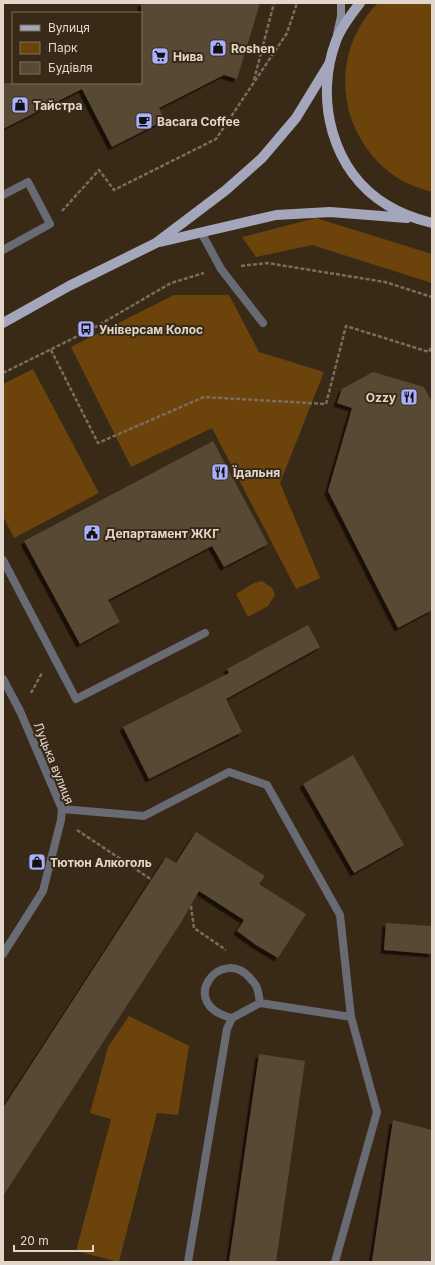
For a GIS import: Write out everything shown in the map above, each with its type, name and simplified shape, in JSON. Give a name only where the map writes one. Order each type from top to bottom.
[{"type":"main road","points":[[341,3],[341,16],[326,78],[327,108],[333,136],[346,163],[364,186],[386,205],[412,218]]},
{"type":"main road","points":[[336,40],[348,18],[360,3]]},
{"type":"main road","points":[[3,323],[69,286],[156,243],[226,190],[262,158],[296,118],[329,64]]},
{"type":"main road","points":[[156,243],[276,215],[330,212],[412,218],[432,223]]},
{"type":"street","points":[[3,195],[28,182],[50,224],[3,250]]},
{"type":"street","points":[[201,232],[221,269],[263,323]]},
{"type":"street","points":[[3,560],[76,699],[205,633]]},
{"type":"street","name":"Луцька вулиця","points":[[3,679],[20,711],[62,809],[61,820],[43,891],[3,954]]},
{"type":"street","points":[[62,809],[144,816],[229,772],[267,785],[340,915],[351,1018],[377,1112],[335,1262]]},
{"type":"street","points":[[232,1018],[221,1015],[215,1011],[208,1004],[205,997],[204,990],[207,982],[218,972],[227,968],[236,968],[246,974],[257,988],[260,1003]]},
{"type":"street","points":[[188,1262],[227,1029],[232,1018],[260,1003],[351,1018]]},
{"type":"path","points":[[254,83],[274,3]]},
{"type":"path","points":[[50,224],[99,170],[114,190],[216,139],[287,33],[297,3]]},
{"type":"path","points":[[3,373],[92,329],[171,283],[221,269],[266,263],[385,282],[432,297]]},
{"type":"path","points":[[51,350],[98,443],[204,397],[326,404],[346,326],[429,352],[432,345]]},
{"type":"path","points":[[20,711],[52,655]]},
{"type":"path","points":[[61,820],[152,880]]},
{"type":"path","points":[[191,906],[194,928],[241,959],[236,968]]},
{"type":"green space","points":[[378,3],[432,3],[432,192],[411,185],[397,178],[374,158],[360,138],[350,116],[346,92],[346,69],[351,45],[362,23]]},
{"type":"green space","points":[[316,218],[432,254],[432,283],[312,245],[256,257],[242,237]]},
{"type":"green space","points":[[174,295],[229,295],[259,352],[324,372],[280,483],[320,578],[296,589],[212,428],[131,467],[71,347]]},
{"type":"green space","points":[[33,369],[99,493],[14,538],[3,516],[3,384]]},
{"type":"green space","points":[[262,581],[272,588],[275,595],[268,606],[248,617],[236,594],[254,583]]},
{"type":"green space","points":[[129,1016],[189,1046],[178,1115],[157,1113],[119,1262],[76,1251],[111,1119],[90,1113],[108,1047]]},
{"type":"building","points":[[141,3],[260,3],[237,79],[224,75],[159,108],[165,120],[112,147],[82,89],[3,129],[3,83],[142,84]]},
{"type":"building","points":[[373,372],[424,387],[432,402],[432,610],[398,628],[328,491],[352,408],[337,403],[342,389]]},
{"type":"building","points":[[213,441],[268,544],[224,567],[212,546],[108,600],[120,622],[80,644],[24,541]]},
{"type":"building","points":[[308,625],[320,647],[226,699],[242,732],[149,779],[123,727],[229,673],[227,669]]},
{"type":"building","points":[[353,755],[404,845],[354,873],[303,784]]},
{"type":"building","points":[[196,832],[265,876],[259,884],[306,914],[278,958],[256,945],[237,931],[244,920],[199,891],[180,924],[3,1196],[3,1108],[166,857],[176,863]]},
{"type":"building","points":[[386,923],[432,926],[432,954],[384,950]]},
{"type":"building","points":[[259,1054],[305,1061],[276,1262],[229,1262]]},
{"type":"building","points":[[393,1120],[432,1130],[432,1262],[372,1262]]},
{"type":"place","name":"Roshen","points":[[218,48]]},
{"type":"place","name":"Нива","points":[[160,56]]},
{"type":"place","name":"Тайстра","points":[[20,105]]},
{"type":"place","name":"Bacara Coffee","points":[[144,121]]},
{"type":"place","name":"Універсам Колос","points":[[86,329]]},
{"type":"place","name":"Ozzy","points":[[409,397]]},
{"type":"place","name":"Їдальня","points":[[220,472]]},
{"type":"place","name":"Департамент ЖКГ","points":[[92,533]]},
{"type":"place","name":"Тютюн Алкоголь","points":[[37,862]]}]
